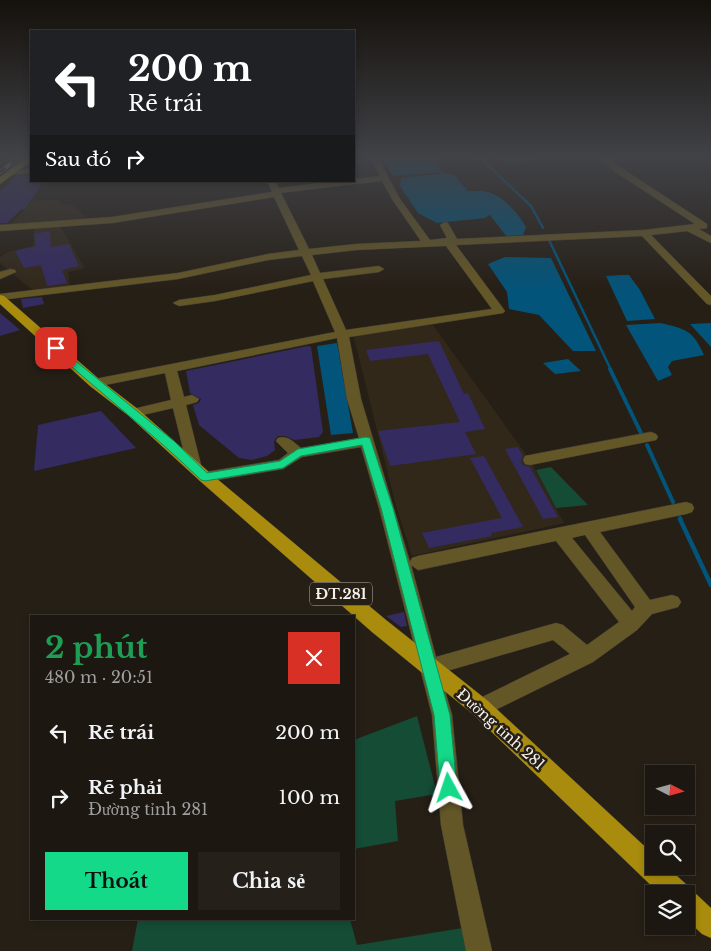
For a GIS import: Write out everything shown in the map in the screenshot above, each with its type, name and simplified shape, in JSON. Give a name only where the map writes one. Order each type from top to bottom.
[{"type":"main road","name":"Đường tỉnh 281","points":[[0,297],[95,383],[134,413],[379,626],[481,708],[668,885]]},
{"type":"main road","points":[[695,910],[711,925]]},
{"type":"street","points":[[0,228],[112,220],[216,202]]},
{"type":"street","points":[[282,202],[342,334],[357,379],[354,399],[366,441],[391,507],[442,715],[452,825],[479,951]]},
{"type":"street","points":[[398,202],[427,243]]},
{"type":"street","points":[[669,202],[708,226]]},
{"type":"street","points":[[95,383],[342,334],[498,311],[451,241],[445,225]]},
{"type":"street","points":[[0,297],[178,276],[268,257],[306,252],[451,241],[644,233],[708,226]]},
{"type":"street","points":[[689,228],[711,240]]},
{"type":"street","points":[[644,233],[711,302]]},
{"type":"street","points":[[179,303],[215,298],[317,277],[379,268]]},
{"type":"street","points":[[0,276],[11,272]]},
{"type":"street","points":[[170,369],[178,403],[199,471],[283,464],[298,453],[366,441]]},
{"type":"street","points":[[134,413],[192,399]]},
{"type":"street","points":[[530,460],[651,438]]},
{"type":"street","points":[[283,441],[298,453]]},
{"type":"street","points":[[418,563],[686,508]]},
{"type":"street","points":[[588,527],[646,608]]},
{"type":"street","points":[[559,533],[631,624]]},
{"type":"street","points":[[481,708],[586,656],[631,624],[646,608],[672,602]]},
{"type":"street","points":[[430,667],[556,631],[586,656]]},
{"type":"shaded area","points":[[31,202],[60,202],[60,205],[72,205],[88,219],[10,225]]},
{"type":"shaded area","points":[[60,226],[85,268],[68,272],[70,286],[35,292],[0,263],[0,257],[8,252],[33,246],[34,229]]},
{"type":"shaded area","points":[[433,325],[530,460],[564,523],[412,556],[396,506],[353,334]]},
{"type":"green space","points":[[551,467],[588,505],[556,508],[536,470]]},
{"type":"green space","points":[[417,716],[437,794],[395,801],[398,841],[355,849],[355,740]]},
{"type":"green space","points":[[138,920],[350,920],[357,945],[463,928],[467,951],[132,951]]},
{"type":"water","points":[[411,202],[505,202],[515,211],[526,227],[523,235],[506,236],[490,215],[485,218],[437,223],[418,213]]},
{"type":"water","points":[[505,257],[551,258],[596,351],[573,351],[539,315],[509,309],[507,292],[488,264]]},
{"type":"water","points":[[629,275],[640,290],[655,319],[627,321],[606,276]]},
{"type":"water","points":[[660,323],[688,332],[696,340],[704,355],[672,361],[668,367],[672,375],[658,381],[626,325]]},
{"type":"water","points":[[711,323],[711,347],[690,324]]},
{"type":"water","points":[[337,343],[353,433],[331,435],[317,346]]},
{"type":"water","points":[[568,359],[581,371],[555,374],[543,363]]},
{"type":"building","points":[[0,202],[29,202],[25,209],[22,209],[7,223],[0,223]]},
{"type":"building","points":[[50,231],[51,247],[69,244],[79,266],[62,270],[67,283],[47,286],[41,265],[24,268],[15,251],[36,246],[34,234]]},
{"type":"building","points":[[42,297],[44,304],[23,308],[21,299]]},
{"type":"building","points":[[0,313],[20,330],[0,336]]},
{"type":"building","points":[[439,341],[464,394],[468,393],[485,429],[465,432],[476,454],[390,466],[378,431],[460,422],[428,354],[370,361],[366,350]]},
{"type":"building","points":[[308,346],[311,347],[323,432],[319,437],[294,440],[285,436],[278,436],[274,441],[275,450],[267,456],[252,460],[239,458],[199,425],[193,405],[199,403],[201,399],[190,393],[186,371]]},
{"type":"building","points":[[101,411],[136,448],[34,471],[38,425]]},
{"type":"building","points":[[518,447],[523,456],[521,461],[523,465],[530,467],[558,517],[543,519],[505,449]]},
{"type":"building","points":[[484,456],[523,527],[491,533],[492,536],[429,548],[422,533],[502,518],[470,458]]},
{"type":"building","points":[[404,612],[407,626],[401,627],[386,616]]},
{"type":"waterway","points":[[527,202],[543,228]]},
{"type":"waterway","points":[[549,240],[611,370]]},
{"type":"waterway","points":[[610,369],[641,433]]},
{"type":"waterway","points":[[647,445],[673,502]]},
{"type":"waterway","points":[[680,519],[711,585]]},
{"type":"route","points":[[56,348],[95,383],[172,445],[205,477],[283,464],[298,453],[366,441],[387,508],[442,715],[449,788]]}]
